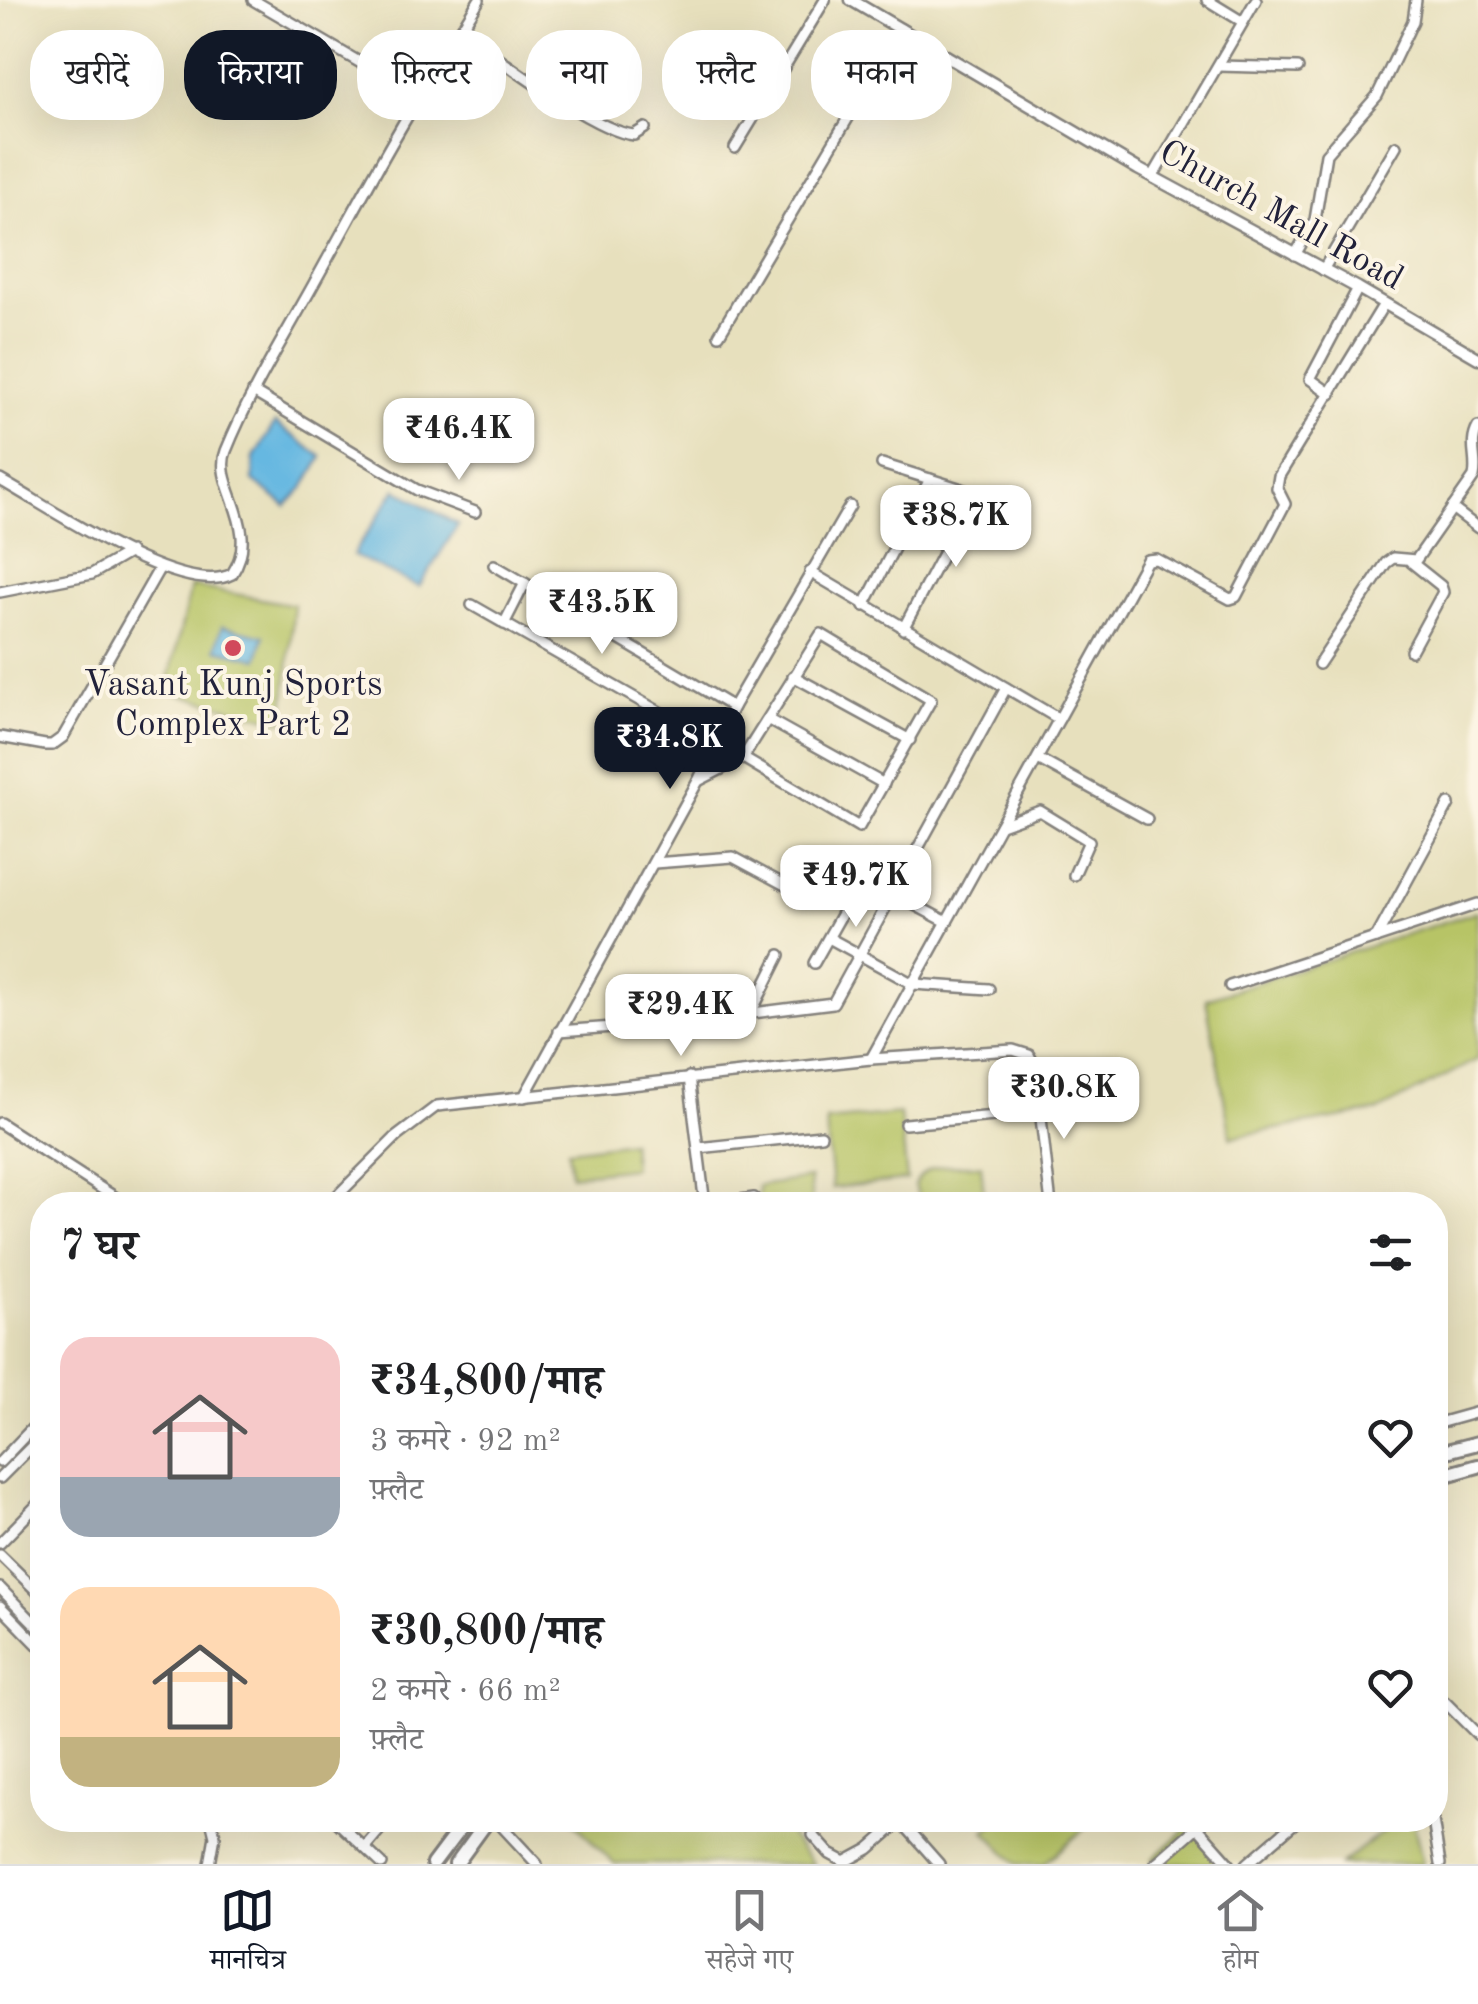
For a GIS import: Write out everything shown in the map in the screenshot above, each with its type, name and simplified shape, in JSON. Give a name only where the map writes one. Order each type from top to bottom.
[{"type":"main road","points":[[1448,1451],[1478,1443]]},
{"type":"main road","points":[[1448,1474],[1478,1466]]},
{"type":"main road","points":[[433,1864],[457,1832]]},
{"type":"main road","points":[[456,1864],[479,1832]]},
{"type":"street","points":[[253,0],[357,61]]},
{"type":"street","points":[[462,30],[479,0]]},
{"type":"street","points":[[735,148],[825,0]]},
{"type":"street","name":"Church Mall Road","points":[[851,0],[1478,358]]},
{"type":"street","points":[[1207,0],[1243,22]]},
{"type":"street","points":[[1154,176],[1256,0]]},
{"type":"street","points":[[1295,255],[1315,220],[1326,154],[1377,96],[1413,22],[1416,0]]},
{"type":"street","points":[[719,336],[901,29]]},
{"type":"street","points":[[506,63],[617,131],[634,135],[646,128]]},
{"type":"street","points":[[1218,66],[1298,68]]},
{"type":"street","points":[[0,480],[159,569],[198,579],[220,579],[232,574],[242,526],[222,466],[253,392],[406,120]]},
{"type":"street","points":[[1324,270],[1396,146]]},
{"type":"street","points":[[1330,394],[1310,379],[1358,288]]},
{"type":"street","points":[[871,1059],[1149,559],[1156,559],[1230,599],[1236,597],[1285,504],[1277,488],[1280,476],[1384,304]]},
{"type":"street","points":[[253,392],[417,490],[474,512]]},
{"type":"street","points":[[1411,562],[1476,472],[1471,445],[1478,427]]},
{"type":"street","points":[[882,464],[1000,501]]},
{"type":"street","points":[[864,606],[930,479]]},
{"type":"street","points":[[903,629],[975,493]]},
{"type":"street","points":[[524,1097],[698,781],[732,706],[850,506]]},
{"type":"street","points":[[1452,508],[1478,528]]},
{"type":"street","points":[[0,592],[92,574],[130,552]]},
{"type":"street","points":[[1319,664],[1386,563],[1396,558],[1411,562],[1441,586],[1443,592],[1412,652]]},
{"type":"street","points":[[494,565],[732,706]]},
{"type":"street","points":[[0,737],[52,745],[63,737],[159,569]]},
{"type":"street","points":[[810,572],[1059,720]]},
{"type":"street","points":[[504,624],[525,583]]},
{"type":"street","points":[[472,605],[714,743]]},
{"type":"street","points":[[698,781],[743,758],[820,634],[930,698],[931,703],[858,828],[743,758]]},
{"type":"street","points":[[793,676],[910,740]]},
{"type":"street","points":[[559,1031],[834,1004],[1006,688]]},
{"type":"street","points":[[769,720],[884,784]]},
{"type":"street","points":[[1038,759],[1147,819]]},
{"type":"street","points":[[1375,939],[1449,804]]},
{"type":"street","points":[[1001,825],[1040,810],[1089,840],[1074,875]]},
{"type":"street","points":[[654,863],[733,857],[796,891]]},
{"type":"street","points":[[814,964],[863,876]]},
{"type":"street","points":[[894,894],[947,922]]},
{"type":"street","points":[[1230,986],[1478,904]]},
{"type":"street","points":[[829,938],[913,984],[989,988]]},
{"type":"street","points":[[751,1013],[780,955]]},
{"type":"street","points":[[681,1022],[697,989]]},
{"type":"street","points":[[342,1192],[428,1110],[449,1103],[871,1059],[1013,1050],[1029,1056],[1035,1066],[1050,1192]]},
{"type":"street","points":[[689,1077],[704,1192]]},
{"type":"street","points":[[905,1124],[1041,1112]]},
{"type":"street","points":[[0,1124],[107,1192]]},
{"type":"street","points":[[698,1148],[821,1135]]},
{"type":"street","points":[[1448,1420],[1478,1412]]},
{"type":"street","points":[[0,1462],[30,1431]]},
{"type":"street","points":[[0,1478],[30,1448]]},
{"type":"street","points":[[0,1544],[30,1513]]},
{"type":"street","points":[[0,1555],[30,1584]]},
{"type":"street","points":[[0,1588],[30,1619]]},
{"type":"street","points":[[0,1606],[30,1637]]},
{"type":"street","points":[[1448,1705],[1478,1735]]},
{"type":"street","points":[[210,1864],[214,1832]]},
{"type":"street","points":[[348,1832],[382,1864]]},
{"type":"street","points":[[365,1847],[378,1832]]},
{"type":"street","points":[[507,1832],[538,1864]]},
{"type":"street","points":[[813,1835],[830,1854],[845,1862],[888,1832]]},
{"type":"street","points":[[912,1832],[939,1864]]},
{"type":"street","points":[[1155,1864],[1185,1832]]},
{"type":"street","points":[[1202,1832],[1230,1864]]},
{"type":"street","points":[[1247,1864],[1284,1832]]},
{"type":"street","points":[[1435,1832],[1440,1864]]},
{"type":"green space","name":"Vasant Kunj Sports Complex Part 2","points":[[191,586],[294,605],[283,722],[166,691]]},
{"type":"green space","points":[[1478,911],[1478,1059],[1378,1111],[1231,1137],[1206,999]]},
{"type":"green space","points":[[900,1114],[907,1180],[832,1188],[826,1121]]},
{"type":"green space","points":[[631,1142],[633,1168],[571,1175],[568,1150]]},
{"type":"green space","points":[[981,1165],[984,1192],[917,1192],[914,1185],[926,1171],[943,1166]]},
{"type":"green space","points":[[810,1178],[811,1192],[758,1192],[758,1186]]},
{"type":"green space","points":[[583,1832],[794,1832],[790,1836],[813,1864],[614,1864]]},
{"type":"green space","points":[[986,1832],[1080,1832],[1044,1864],[1017,1864]]},
{"type":"green space","points":[[1183,1832],[1197,1832],[1226,1864],[1158,1864],[1153,1859]]},
{"type":"green space","points":[[1382,1832],[1416,1832],[1423,1864],[1341,1864]]},
{"type":"water","points":[[275,423],[322,457],[305,486],[286,506],[253,481],[254,457]]},
{"type":"water","points":[[396,489],[458,525],[419,587],[353,555]]},
{"type":"water","points":[[222,626],[264,636],[258,659],[216,649]]},
{"type":"place","name":"Vasant Kunj Sports Complex Part 2","points":[[233,648]]}]
